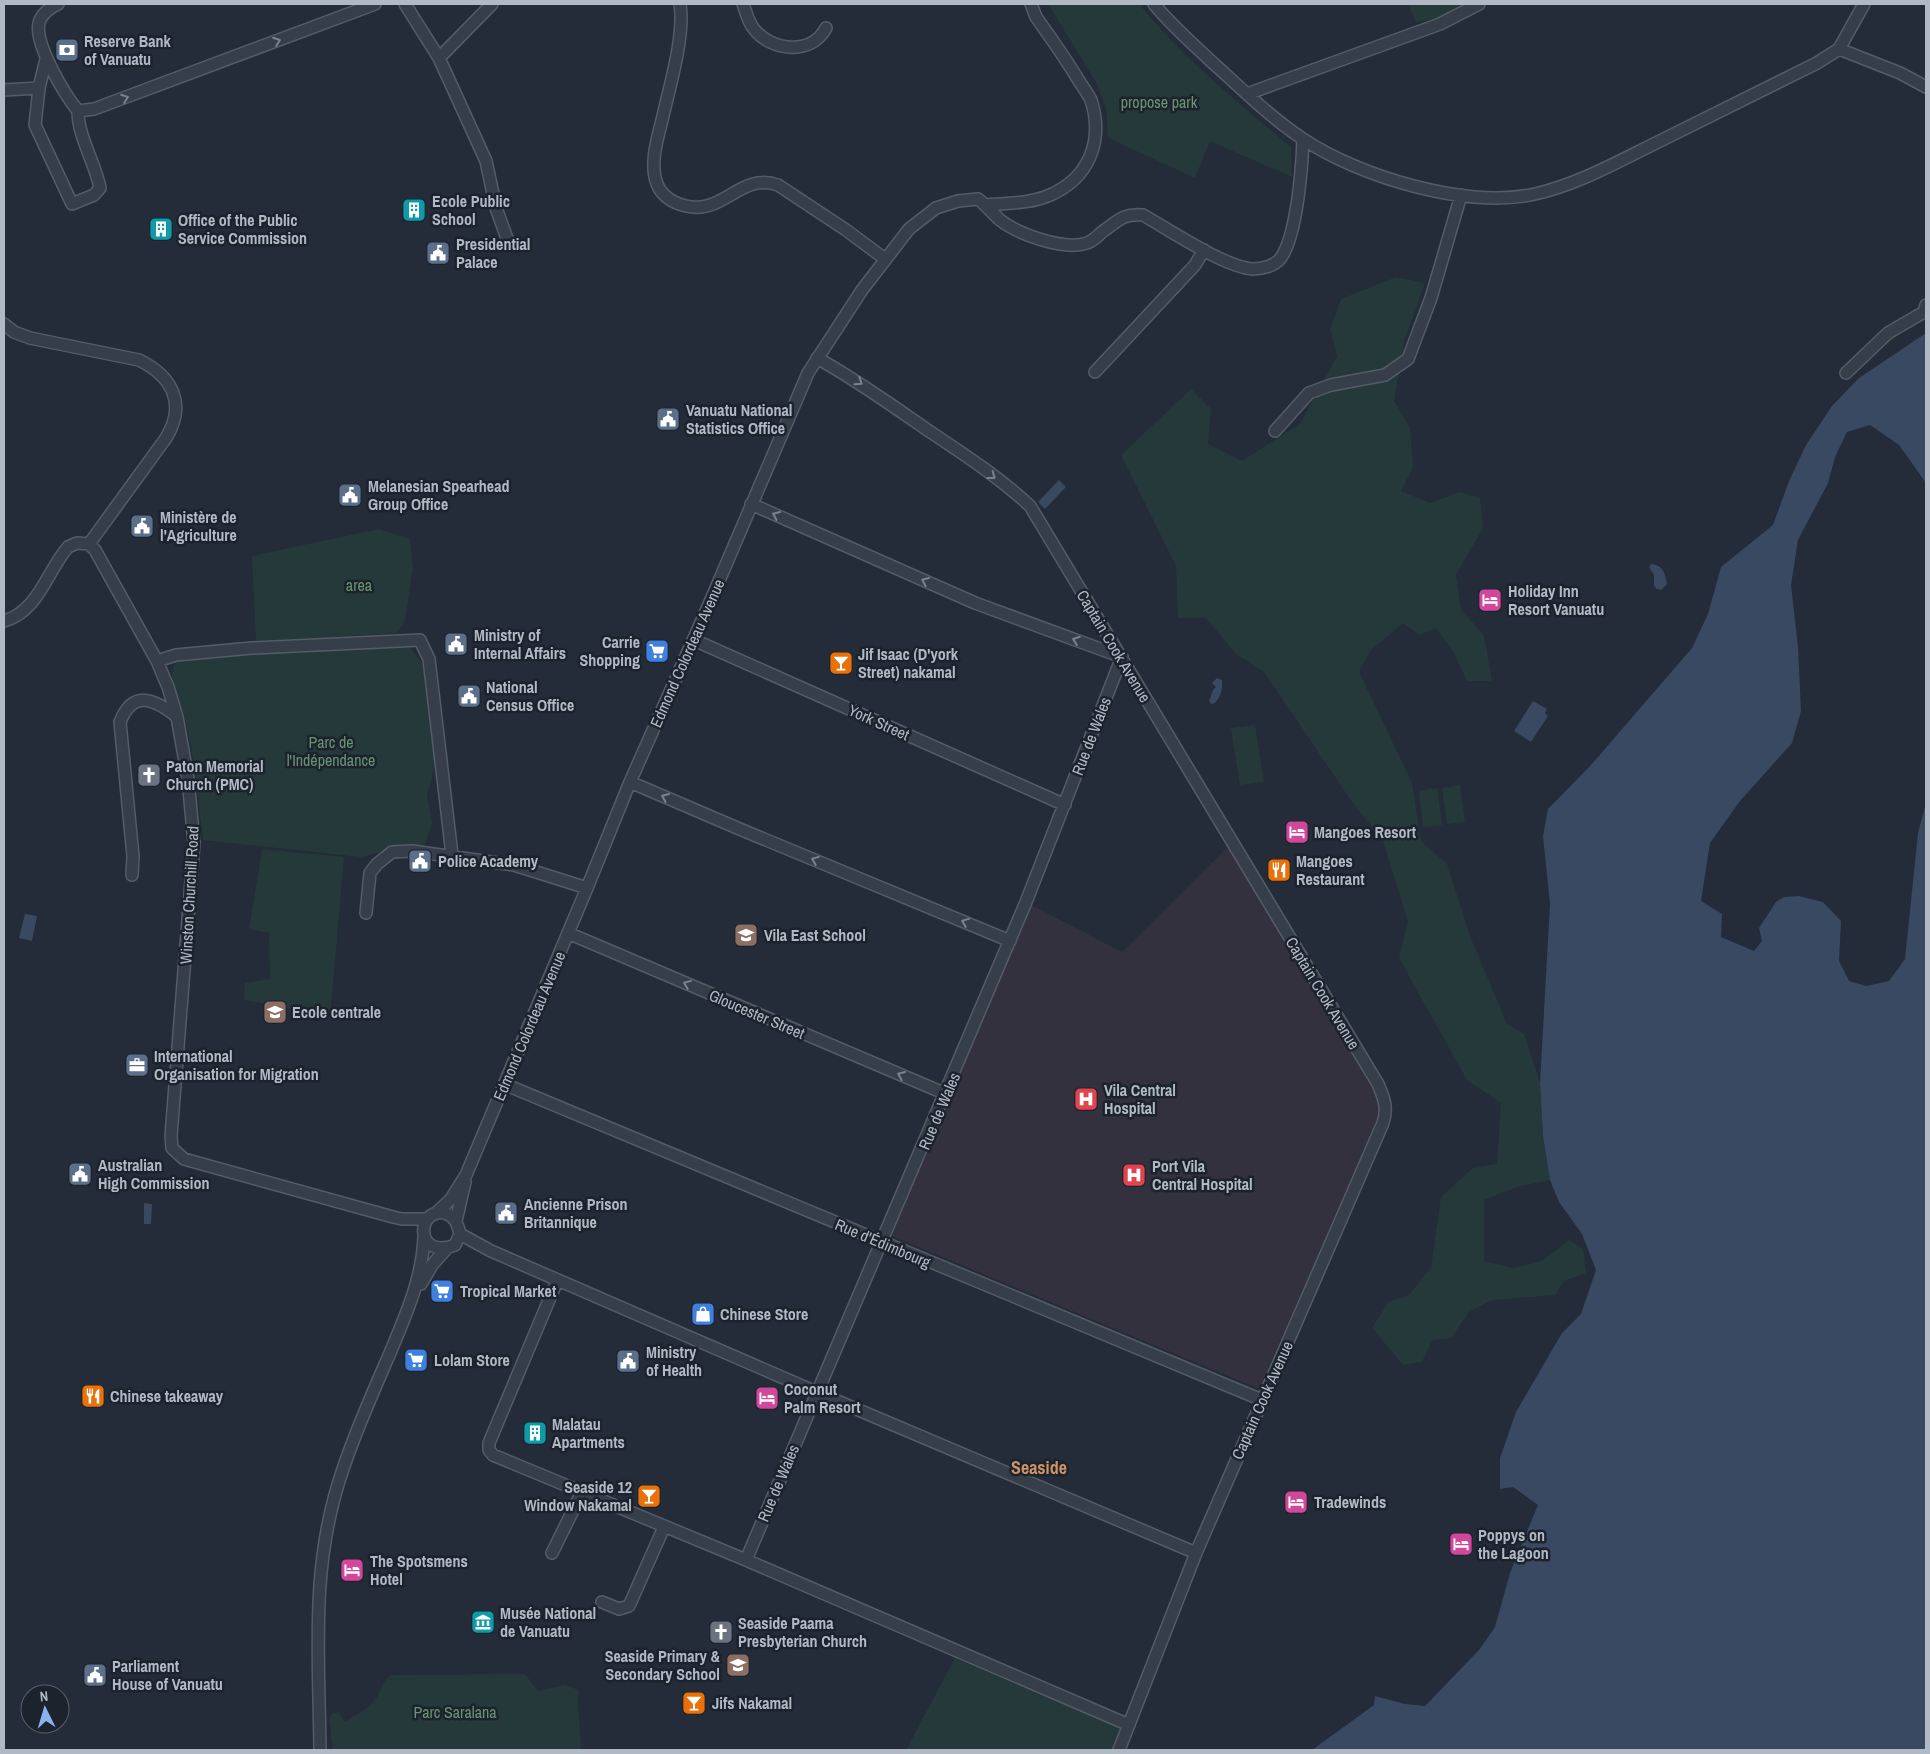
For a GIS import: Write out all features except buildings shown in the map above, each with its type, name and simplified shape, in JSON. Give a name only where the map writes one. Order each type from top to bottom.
[{"type":"street","points":[[46,59],[39,88],[35,125],[72,204],[94,195],[100,188],[98,177],[78,123],[78,111],[46,59],[39,22],[44,14],[58,4]]},
{"type":"street","points":[[78,111],[104,106],[375,4]]},
{"type":"street","points":[[405,4],[439,58],[486,161],[496,208],[508,242]]},
{"type":"street","points":[[439,58],[492,4]]},
{"type":"street","points":[[680,4],[678,42],[654,156],[656,182],[665,196],[686,206],[701,207],[726,198],[754,182],[769,182],[778,185],[846,230],[885,260]]},
{"type":"street","points":[[743,4],[753,28],[770,43],[784,46],[809,45],[817,40],[826,28]]},
{"type":"street","name":"Edmond Colordeau Avenue","points":[[466,1175],[630,782],[694,640],[808,373],[817,358],[885,260],[909,229],[936,208],[958,201],[978,199],[985,204],[1019,202],[1049,196],[1070,184],[1086,166],[1095,145],[1096,123],[1090,99],[1036,17],[1031,4]]},
{"type":"street","points":[[1154,4],[1247,94],[1303,139],[1335,158],[1372,174],[1435,191],[1461,196],[1509,198],[1533,194],[1588,177],[1817,64],[1839,49],[1864,4]]},
{"type":"street","points":[[1247,94],[1440,24],[1479,4]]},
{"type":"street","points":[[1839,49],[1900,73],[1926,86]]},
{"type":"street","points":[[4,90],[39,88]]},
{"type":"street","points":[[985,204],[1000,220],[1015,229],[1061,245],[1087,243],[1122,218],[1131,214],[1143,215],[1204,250],[1232,263],[1252,269],[1267,267],[1280,260],[1287,248],[1293,226],[1302,172],[1303,139]]},
{"type":"street","points":[[1275,431],[1309,393],[1330,385],[1385,375],[1408,359],[1431,298],[1461,196]]},
{"type":"street","points":[[1095,372],[1195,265],[1204,250]]},
{"type":"street","points":[[1846,373],[1888,333],[1924,312],[1926,305]]},
{"type":"street","points":[[4,324],[14,332],[30,338],[139,360],[158,371],[170,384],[176,407],[170,431],[89,544],[77,543],[68,547],[28,607],[14,618],[4,621]]},
{"type":"street","name":"Captain Cook Avenue","points":[[817,358],[856,380],[955,448],[1030,506],[1378,1084],[1385,1101],[1386,1113],[1383,1123],[1196,1552],[1119,1750]]},
{"type":"street","points":[[751,504],[975,603],[1122,657]]},
{"type":"street","name":"Winston Churchill Road","points":[[89,544],[95,550],[157,661],[168,687],[176,716],[188,779],[194,843],[171,1136],[172,1148],[184,1159],[402,1219]]},
{"type":"street","points":[[157,661],[176,655],[252,648],[420,640],[430,659],[452,855]]},
{"type":"street","name":"York Street","points":[[694,640],[1065,805]]},
{"type":"street","name":"Rue de Wales","points":[[746,1560],[816,1392],[883,1242],[1010,941],[1122,657]]},
{"type":"street","points":[[132,875],[133,856],[120,722],[123,714],[129,707],[144,700],[154,701],[176,716]]},
{"type":"street","points":[[630,782],[1010,941]]},
{"type":"street","points":[[366,913],[370,873],[377,864],[392,852],[412,851],[452,855],[514,865],[587,888]]},
{"type":"street","name":"Gloucester Street","points":[[568,933],[946,1094]]},
{"type":"street","name":"Rue d'Édimbourg","points":[[504,1084],[1262,1400]]},
{"type":"street","points":[[320,1750],[319,1585],[322,1553],[341,1474],[360,1422],[413,1296],[422,1262],[424,1225],[450,1199],[466,1175]]},
{"type":"street","points":[[413,1296],[432,1265],[454,1242],[456,1221],[466,1175]]},
{"type":"street","points":[[402,1219],[443,1213],[456,1221]]},
{"type":"street","points":[[402,1219],[423,1235],[429,1245],[438,1249],[454,1242],[491,1251],[816,1392],[1196,1552]]},
{"type":"street","points":[[557,1280],[489,1443],[489,1450],[493,1455],[746,1560],[1129,1725]]},
{"type":"street","points":[[552,1553],[582,1492]]},
{"type":"street","points":[[602,1602],[619,1609],[629,1606],[664,1527]]},
{"type":"shaded area","name":"Port Vila Central Hospital","points":[[1232,843],[1376,1095],[1380,1114],[1259,1389],[892,1236],[958,1065],[1026,902],[1122,952]]},
{"type":"green space","name":"propose park","points":[[1048,4],[1139,4],[1193,62],[1291,147],[1292,177],[1210,141],[1195,178],[1108,138],[1106,107],[1096,82]]},
{"type":"green space","points":[[1408,4],[1469,4],[1438,18],[1416,22]]},
{"type":"green space","points":[[1396,277],[1425,283],[1404,342],[1394,401],[1410,428],[1413,467],[1401,491],[1430,503],[1459,492],[1480,498],[1483,528],[1456,575],[1461,610],[1484,635],[1492,681],[1467,681],[1453,651],[1436,628],[1419,635],[1403,623],[1371,650],[1359,672],[1412,783],[1421,841],[1447,864],[1470,936],[1507,1024],[1524,1034],[1540,1083],[1543,1136],[1550,1180],[1517,1187],[1484,1200],[1484,1261],[1514,1268],[1542,1261],[1569,1240],[1583,1249],[1586,1273],[1564,1281],[1555,1295],[1492,1300],[1469,1312],[1451,1338],[1432,1340],[1422,1362],[1403,1365],[1372,1328],[1389,1301],[1408,1296],[1431,1268],[1441,1197],[1473,1168],[1497,1164],[1501,1103],[1467,1080],[1399,958],[1408,922],[1383,841],[1350,799],[1265,673],[1236,654],[1206,618],[1178,618],[1176,566],[1121,455],[1191,389],[1211,409],[1208,444],[1242,461],[1300,424],[1337,356],[1330,329],[1341,299]]},
{"type":"green space","name":"area","points":[[379,529],[410,539],[413,567],[405,621],[397,633],[256,642],[252,556]]},
{"type":"green space","name":"Parc de l'Indépendance","points":[[407,644],[423,664],[435,765],[427,796],[432,823],[425,845],[405,846],[361,857],[203,840],[197,785],[188,731],[172,673],[177,660],[220,654]]},
{"type":"green space","points":[[1255,725],[1264,782],[1240,785],[1231,728]]},
{"type":"green space","points":[[1460,785],[1465,822],[1447,824],[1442,788]]},
{"type":"green space","points":[[1437,788],[1442,825],[1423,827],[1419,791]]},
{"type":"green space","points":[[262,849],[344,857],[330,1016],[244,1000],[245,983],[270,979],[269,933],[249,929]]},
{"type":"green space","points":[[955,1658],[1121,1729],[1112,1750],[906,1750]]},
{"type":"green space","name":"Parc Saralana","points":[[525,1674],[538,1691],[564,1685],[579,1690],[581,1750],[333,1750],[329,1719],[332,1714],[338,1712],[345,1722],[360,1713],[374,1701],[391,1675]]},
{"type":"water","points":[[1926,333],[1926,483],[1899,445],[1870,425],[1847,432],[1835,457],[1828,483],[1798,540],[1791,585],[1798,647],[1801,711],[1792,743],[1740,801],[1710,843],[1701,901],[1722,914],[1721,937],[1754,951],[1762,941],[1759,928],[1776,902],[1784,897],[1799,896],[1823,902],[1841,921],[1839,961],[1849,981],[1866,986],[1889,981],[1905,959],[1918,833],[1926,803],[1926,1750],[1312,1750],[1374,1705],[1375,1696],[1405,1704],[1425,1706],[1479,1650],[1495,1627],[1510,1573],[1538,1505],[1513,1487],[1500,1489],[1500,1458],[1516,1412],[1562,1333],[1581,1314],[1596,1270],[1582,1234],[1559,1202],[1550,1180],[1543,1136],[1540,1083],[1550,904],[1543,836],[1548,809],[1591,765],[1692,648],[1708,614],[1721,567],[1773,525],[1789,481],[1806,445],[1832,406],[1859,378]]},
{"type":"water","points":[[1059,480],[1066,487],[1045,509],[1038,502]]},
{"type":"water","points":[[1651,564],[1661,568],[1664,573],[1667,584],[1661,590],[1654,586],[1654,575],[1649,567]]},
{"type":"water","points":[[1217,678],[1222,680],[1222,690],[1215,703],[1211,704],[1209,701],[1216,687],[1212,683]]},
{"type":"water","points":[[1533,701],[1547,709],[1545,713],[1548,716],[1531,742],[1514,731]]},
{"type":"water","points":[[25,914],[37,916],[32,941],[19,938]]},
{"type":"water","points":[[144,1203],[152,1204],[151,1224],[144,1224]]},
{"type":"place","name":"Reserve Bank of Vanuatu","points":[[67,50]]},
{"type":"place","name":"Ecole Public School","points":[[414,210]]},
{"type":"place","name":"Office of the Public Service Commission","points":[[161,229]]},
{"type":"place","name":"Presidential Palace","points":[[438,253]]},
{"type":"place","name":"Vanuatu National Statistics Office","points":[[668,419]]},
{"type":"place","name":"Melanesian Spearhead Group Office","points":[[350,495]]},
{"type":"place","name":"Ministère de l'Agriculture","points":[[142,526]]},
{"type":"place","name":"Holiday Inn Resort Vanuatu","points":[[1490,600]]},
{"type":"place","name":"Ministry of Internal Affairs","points":[[456,644]]},
{"type":"place","name":"Carrie Shopping","points":[[657,651]]},
{"type":"place","name":"Jif Isaac (D'york Street) nakamal","points":[[841,663]]},
{"type":"place","name":"National Census Office","points":[[469,696]]},
{"type":"place","name":"Paton Memorial Church (PMC)","points":[[149,775]]},
{"type":"place","name":"Mangoes Resort","points":[[1297,832]]},
{"type":"place","name":"Police Academy","points":[[420,861]]},
{"type":"place","name":"Mangoes Restaurant","points":[[1279,870]]},
{"type":"place","name":"Vila East School","points":[[746,935]]},
{"type":"place","name":"Ecole centrale","points":[[275,1012]]},
{"type":"place","name":"International Organisation for Migration","points":[[137,1065]]},
{"type":"place","name":"Vila Central Hospital","points":[[1086,1099]]},
{"type":"place","name":"Australian High Commission","points":[[80,1174]]},
{"type":"place","name":"Port Vila Central Hospital","points":[[1134,1175]]},
{"type":"place","name":"Ancienne Prison Britannique","points":[[506,1213]]},
{"type":"place","name":"Tropical Market","points":[[442,1291]]},
{"type":"place","name":"Chinese Store","points":[[703,1314]]},
{"type":"place","name":"Lolam Store","points":[[416,1360]]},
{"type":"place","name":"Ministry of Health","points":[[628,1361]]},
{"type":"place","name":"Chinese takeaway","points":[[93,1396]]},
{"type":"place","name":"Coconut Palm Resort","points":[[767,1398]]},
{"type":"place","name":"Malatau Apartments","points":[[535,1433]]},
{"type":"place","name":"Seaside 12 Window Nakamal","points":[[649,1496]]},
{"type":"place","name":"Tradewinds","points":[[1296,1502]]},
{"type":"place","name":"Poppys on the Lagoon","points":[[1461,1544]]},
{"type":"place","name":"The Spotsmens Hotel","points":[[352,1570]]},
{"type":"place","name":"Musée National de Vanuatu","points":[[483,1622]]},
{"type":"place","name":"Seaside Paama Presbyterian Church","points":[[721,1632]]},
{"type":"place","name":"Seaside Primary & Secondary School","points":[[738,1665]]},
{"type":"place","name":"Parliament House of Vanuatu","points":[[95,1675]]},
{"type":"place","name":"Jifs Nakamal","points":[[694,1703]]},
{"type":"district","name":"Seaside","points":[[1039,1467]]}]
